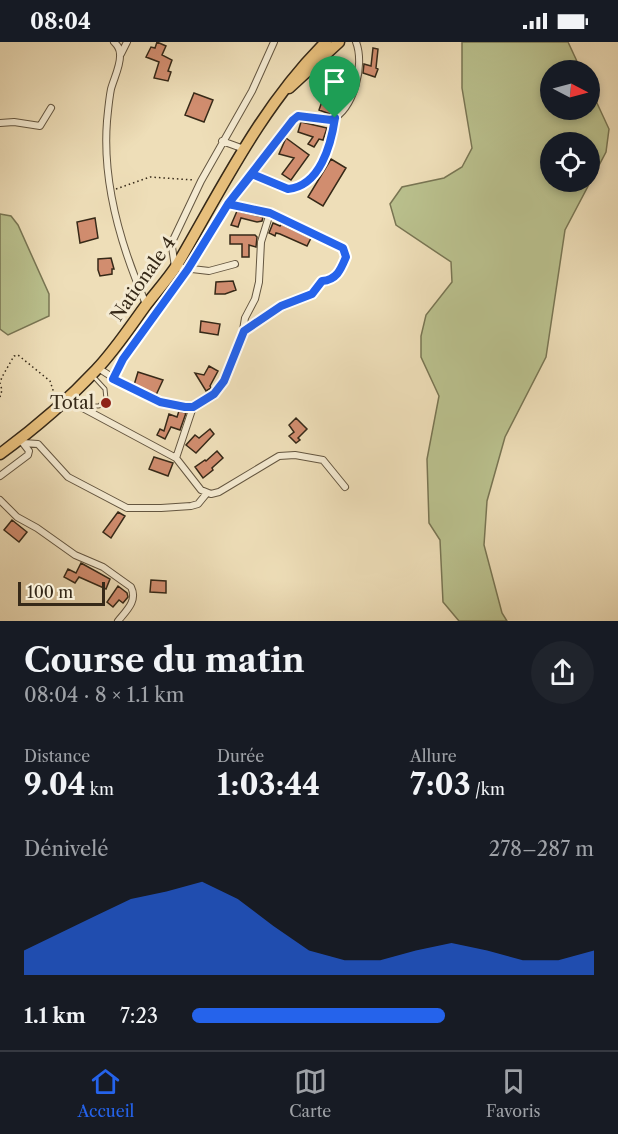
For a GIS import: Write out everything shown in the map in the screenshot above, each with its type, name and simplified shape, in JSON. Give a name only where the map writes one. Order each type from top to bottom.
[{"type":"highway","name":"Nationale 4","points":[[0,454],[21,441],[95,371],[175,267],[232,167],[292,77],[326,42]]},
{"type":"highway","name":"Nationale 4","points":[[280,96],[339,42]]},
{"type":"street","points":[[114,42],[121,54]]},
{"type":"street","points":[[128,42],[121,54],[111,91],[107,122],[107,164],[110,192],[133,274],[146,305]]},
{"type":"street","points":[[235,264],[209,271],[175,267],[173,240],[222,141],[252,91],[274,42]]},
{"type":"street","points":[[252,174],[288,189],[294,189],[309,180],[325,158],[332,138],[335,118],[357,86],[359,62],[356,42]]},
{"type":"street","points":[[0,123],[14,122],[40,126],[51,108]]},
{"type":"street","points":[[113,379],[123,359],[188,269],[228,204],[293,120],[298,116],[331,120],[335,118]]},
{"type":"street","points":[[222,141],[244,149]]},
{"type":"street","points":[[228,204],[270,213],[343,248],[346,257],[341,270],[333,279],[322,281],[312,294],[281,306],[244,331]]},
{"type":"street","points":[[95,371],[160,402],[185,407],[193,407],[214,394],[224,381],[244,331],[245,318],[255,299],[259,282],[261,242],[270,213]]},
{"type":"street","points":[[69,397],[176,458],[201,490],[207,493],[219,492],[279,456],[289,455],[322,460],[345,487]]},
{"type":"street","points":[[176,458],[193,407]]},
{"type":"street","points":[[0,476],[28,455],[29,451],[21,441]]},
{"type":"street","points":[[21,441],[38,444],[68,477],[127,508],[191,506],[198,504],[207,493]]},
{"type":"street","points":[[0,500],[16,517],[37,528],[75,555],[103,567],[131,587],[132,604],[118,621]]},
{"type":"lane","points":[[69,397],[91,406],[99,406],[106,399],[105,389],[95,371]]},
{"type":"path","points":[[110,192],[150,177],[201,181]]},
{"type":"path","points":[[0,397],[3,374],[14,356],[18,355],[50,381],[55,394],[69,397]]},
{"type":"green space","points":[[462,42],[568,42],[576,60],[540,60],[540,120],[600,120],[600,110],[609,129],[606,152],[600,163],[600,132],[540,132],[540,192],[585,192],[565,230],[546,357],[505,437],[487,501],[484,545],[502,613],[507,621],[459,621],[443,602],[440,540],[429,523],[427,459],[439,396],[421,357],[421,336],[426,315],[452,282],[451,262],[396,225],[390,204],[402,187],[444,178],[462,167],[472,148],[462,88]]},
{"type":"green space","points":[[0,214],[11,216],[18,225],[49,294],[49,316],[8,335],[0,329]]},
{"type":"building","points":[[157,42],[166,46],[162,55],[172,60],[168,71],[171,72],[168,81],[154,78],[159,62],[146,57],[151,47],[155,48]]},
{"type":"building","points":[[373,48],[378,49],[376,68],[378,69],[375,77],[363,73],[364,64],[371,66]]},
{"type":"building","points":[[336,61],[349,65],[334,112],[330,114],[319,110]]},
{"type":"building","points":[[194,93],[213,100],[204,122],[185,115]]},
{"type":"building","points":[[301,122],[327,128],[323,140],[319,139],[314,147],[308,144],[313,137],[298,132]]},
{"type":"building","points":[[286,138],[309,155],[291,180],[282,174],[294,158],[279,154]]},
{"type":"building","points":[[331,159],[346,168],[323,206],[308,197]]},
{"type":"building","points":[[237,211],[263,217],[262,221],[241,218],[238,227],[231,225]]},
{"type":"building","points":[[95,218],[98,238],[80,243],[77,222]]},
{"type":"building","points":[[273,223],[280,226],[281,224],[311,238],[307,246],[280,234],[276,233],[275,236],[269,233]]},
{"type":"building","points":[[230,235],[255,235],[257,237],[256,247],[249,245],[249,257],[242,257],[242,244],[230,244]]},
{"type":"building","points":[[111,258],[114,269],[112,269],[112,274],[100,276],[98,259]]},
{"type":"building","points":[[233,281],[236,290],[225,294],[215,294],[216,282]]},
{"type":"building","points":[[201,321],[220,324],[218,335],[200,332]]},
{"type":"building","points":[[209,366],[218,371],[211,388],[206,391],[195,373],[204,375]]},
{"type":"building","points":[[138,372],[163,380],[156,395],[134,385]]},
{"type":"building","points":[[179,411],[186,413],[180,430],[171,427],[165,439],[157,435],[160,429],[164,431],[169,414],[177,417]]},
{"type":"building","points":[[296,418],[307,429],[296,443],[289,436],[294,432],[289,425]]},
{"type":"building","points":[[210,429],[214,434],[196,453],[186,445],[195,435],[199,438]]},
{"type":"building","points":[[217,451],[223,458],[203,478],[195,467]]},
{"type":"building","points":[[154,457],[173,463],[168,476],[149,469]]},
{"type":"building","points":[[118,512],[125,516],[111,538],[103,532]]},
{"type":"building","points":[[12,520],[27,532],[19,542],[4,530]]},
{"type":"building","points":[[81,563],[110,579],[106,589],[79,577],[75,583],[64,577],[68,569],[76,573]]},
{"type":"building","points":[[151,580],[166,581],[166,593],[150,592]]},
{"type":"building","points":[[118,586],[127,593],[128,597],[123,603],[119,600],[113,607],[107,602]]},
{"type":"place","name":"Total","points":[[106,403]]},
{"type":"route","points":[[335,118],[331,120],[298,116],[293,120],[228,204],[188,269],[123,359],[113,379],[160,402],[193,407],[214,394],[224,381],[244,331],[281,306],[312,294],[322,281],[333,279],[341,270],[346,257],[343,248],[270,213],[228,204],[252,174],[288,189],[294,189],[309,180],[325,158],[332,138],[335,118]]}]
